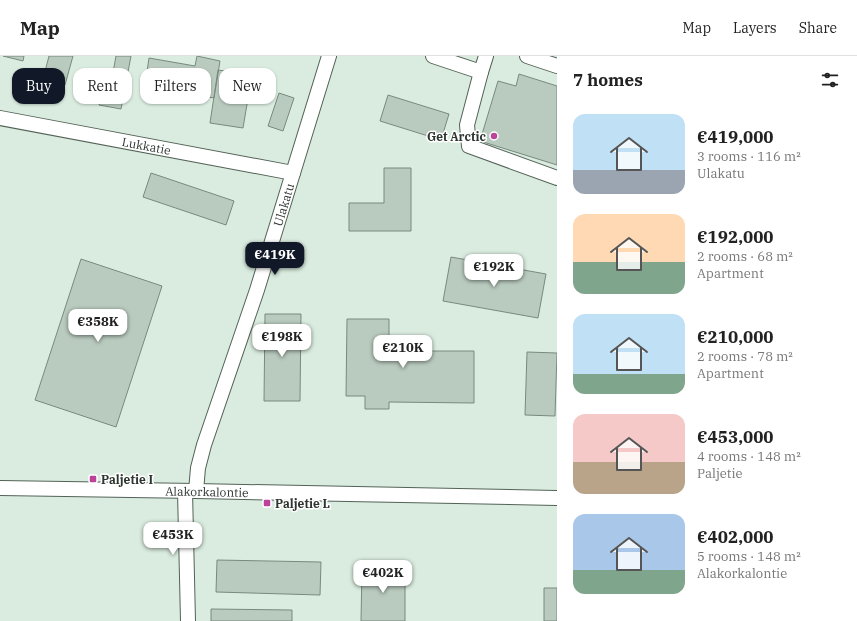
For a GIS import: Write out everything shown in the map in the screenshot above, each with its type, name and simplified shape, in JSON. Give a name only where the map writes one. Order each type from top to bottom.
[{"type":"street","name":"Ulakatu","points":[[188,621],[190,491],[204,445],[257,290],[329,56]]},
{"type":"street","points":[[434,56],[481,72]]},
{"type":"street","points":[[486,56],[467,125],[469,146],[557,178]]},
{"type":"street","points":[[527,56],[557,66]]},
{"type":"street","name":"Lukkatie","points":[[0,118],[293,173]]},
{"type":"street","name":"Alakorkalontie","points":[[0,488],[557,498]]},
{"type":"building","points":[[3,56],[24,56],[23,61]]},
{"type":"building","points":[[49,56],[73,56],[65,85],[65,68],[46,68]]},
{"type":"building","points":[[116,56],[131,56],[129,68],[114,68]]},
{"type":"building","points":[[197,56],[220,61],[214,98],[211,97],[211,68],[148,68],[149,58],[195,66]]},
{"type":"building","points":[[219,70],[219,104],[247,104],[243,128],[210,123]]},
{"type":"building","points":[[519,74],[557,86],[557,165],[480,141],[498,81],[516,86]]},
{"type":"building","points":[[279,93],[294,98],[283,131],[268,126]]},
{"type":"building","points":[[388,95],[449,114],[441,140],[380,121]]},
{"type":"building","points":[[99,104],[122,104],[121,109]]},
{"type":"building","points":[[384,168],[411,168],[411,231],[349,231],[349,203],[384,203]]},
{"type":"building","points":[[151,173],[234,201],[226,225],[143,197]]},
{"type":"building","points":[[451,257],[546,274],[538,318],[443,301]]},
{"type":"building","points":[[81,259],[162,286],[116,427],[35,400]]},
{"type":"building","points":[[265,314],[301,314],[300,401],[264,401]]},
{"type":"building","points":[[347,319],[389,319],[389,338],[411,338],[411,351],[474,351],[474,403],[389,402],[389,409],[365,409],[365,396],[346,396]]},
{"type":"building","points":[[527,352],[557,353],[555,416],[525,415]]},
{"type":"building","points":[[217,560],[321,562],[320,595],[216,592]]},
{"type":"building","points":[[405,567],[405,621],[361,621],[362,568]]},
{"type":"building","points":[[544,588],[557,588],[557,621],[544,621]]},
{"type":"building","points":[[211,609],[292,610],[292,621],[211,621]]},
{"type":"place","name":"Get Arctic","points":[[494,136]]},
{"type":"place","name":"Paljetie I","points":[[93,479]]},
{"type":"place","name":"Paljetie L","points":[[267,503]]}]
